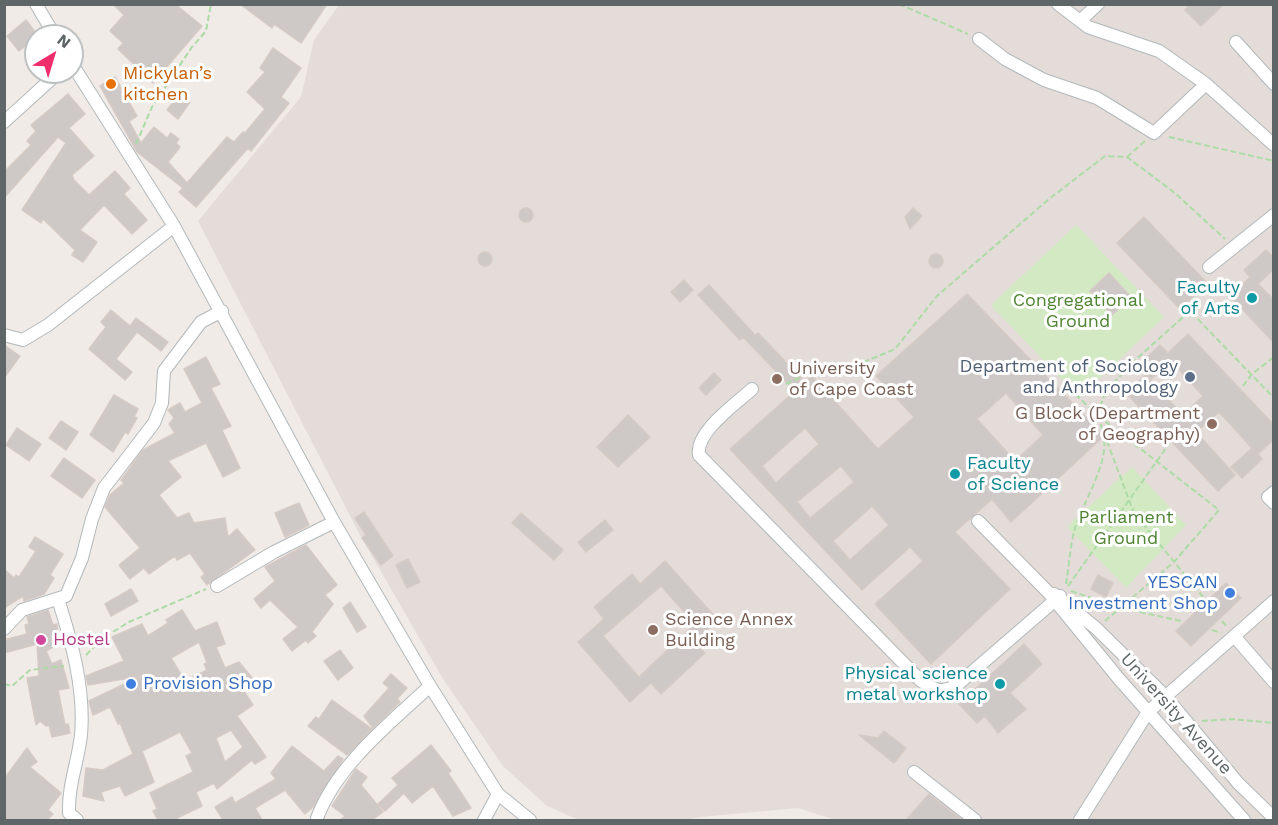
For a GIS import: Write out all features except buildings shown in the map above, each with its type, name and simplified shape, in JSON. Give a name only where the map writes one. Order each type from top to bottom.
[{"type":"street","points":[[36,4],[48,24]]},
{"type":"street","points":[[1058,4],[1089,27],[1159,51],[1206,84],[1274,145]]},
{"type":"street","points":[[1080,21],[1098,4]]},
{"type":"street","points":[[979,39],[1005,59],[1044,80],[1097,98],[1154,133],[1206,84]]},
{"type":"street","points":[[1236,42],[1274,84]]},
{"type":"street","points":[[84,83],[174,226],[222,311],[334,522],[430,686],[498,794],[530,820]]},
{"type":"street","points":[[4,122],[46,84]]},
{"type":"street","points":[[1209,267],[1274,215]]},
{"type":"street","points":[[4,335],[23,340],[40,330],[174,226]]},
{"type":"street","points":[[4,629],[22,610],[66,596],[82,558],[92,519],[104,488],[154,423],[162,403],[164,371],[201,322],[222,311]]},
{"type":"street","points":[[752,389],[705,432],[700,442],[699,455],[920,680],[934,690],[947,690],[957,685],[1057,595]]},
{"type":"street","points":[[1274,492],[1268,497],[1274,503]]},
{"type":"street","name":"University Avenue","points":[[978,521],[1096,628],[1166,697],[1238,783],[1274,818]]},
{"type":"street","points":[[217,586],[273,552],[334,522]]},
{"type":"street","name":"University Avenue","points":[[1057,595],[1148,712],[1244,820]]},
{"type":"street","points":[[58,599],[76,665],[81,736],[68,792],[69,813],[77,820]]},
{"type":"street","points":[[1080,820],[1148,712],[1274,601]]},
{"type":"street","points":[[1234,636],[1274,682]]},
{"type":"street","points":[[317,818],[324,799],[375,737],[430,686]]},
{"type":"street","points":[[914,772],[975,820]]},
{"type":"street","points":[[484,820],[498,794]]},
{"type":"path","points":[[130,157],[152,107],[206,31],[211,4]]},
{"type":"path","points":[[899,4],[979,39]]},
{"type":"path","points":[[1127,157],[1154,133],[1274,161]]},
{"type":"path","points":[[786,384],[811,372],[864,362],[895,349],[938,296],[1049,199],[1105,156],[1127,157],[1175,193],[1234,247]]},
{"type":"path","points":[[1057,595],[1075,528],[1104,451],[1105,442],[1097,414],[1106,391],[1135,360],[1190,311],[1274,398]]},
{"type":"path","points":[[1243,386],[1252,374],[1274,357]]},
{"type":"path","points":[[1069,388],[1097,414],[1219,510],[1174,562],[1096,628]]},
{"type":"path","points":[[1097,414],[1134,513],[1203,597]]},
{"type":"path","points":[[1057,595],[1130,500],[1169,444]]},
{"type":"path","points":[[4,684],[12,686],[30,670],[76,665],[103,638],[129,622],[158,611],[186,596],[217,586]]},
{"type":"path","points":[[1057,595],[1181,621]]},
{"type":"path","points":[[1187,722],[1232,719],[1274,723]]},
{"type":"shaded area","name":"University of Cape Coast","points":[[339,5],[1273,5],[1273,820],[836,820],[798,808],[686,820],[579,820],[547,806],[503,766],[443,679],[361,537],[198,221],[301,97],[314,40]]},
{"type":"green space","name":"Congregational Ground","points":[[1076,225],[1164,317],[1079,398],[991,305]]},
{"type":"green space","name":"Parliament Ground","points":[[1132,467],[1186,525],[1126,588],[1067,527]]},
{"type":"place","name":"Mickylan’s kitchen","points":[[111,84]]},
{"type":"place","name":"Faculty of Arts","points":[[1252,298]]},
{"type":"place","name":"Department of Sociology and Anthropology","points":[[1190,377]]},
{"type":"place","name":"University of Cape Coast","points":[[777,379]]},
{"type":"place","name":"G Block (Department of Geography)","points":[[1212,424]]},
{"type":"place","name":"Faculty of Science","points":[[955,474]]},
{"type":"place","name":"YESCAN Investment Shop","points":[[1230,593]]},
{"type":"place","name":"Science Annex Building","points":[[653,630]]},
{"type":"place","name":"Hostel","points":[[41,640]]},
{"type":"place","name":"Provision Shop","points":[[131,684]]},
{"type":"place","name":"Physical science metal workshop","points":[[1000,684]]}]
